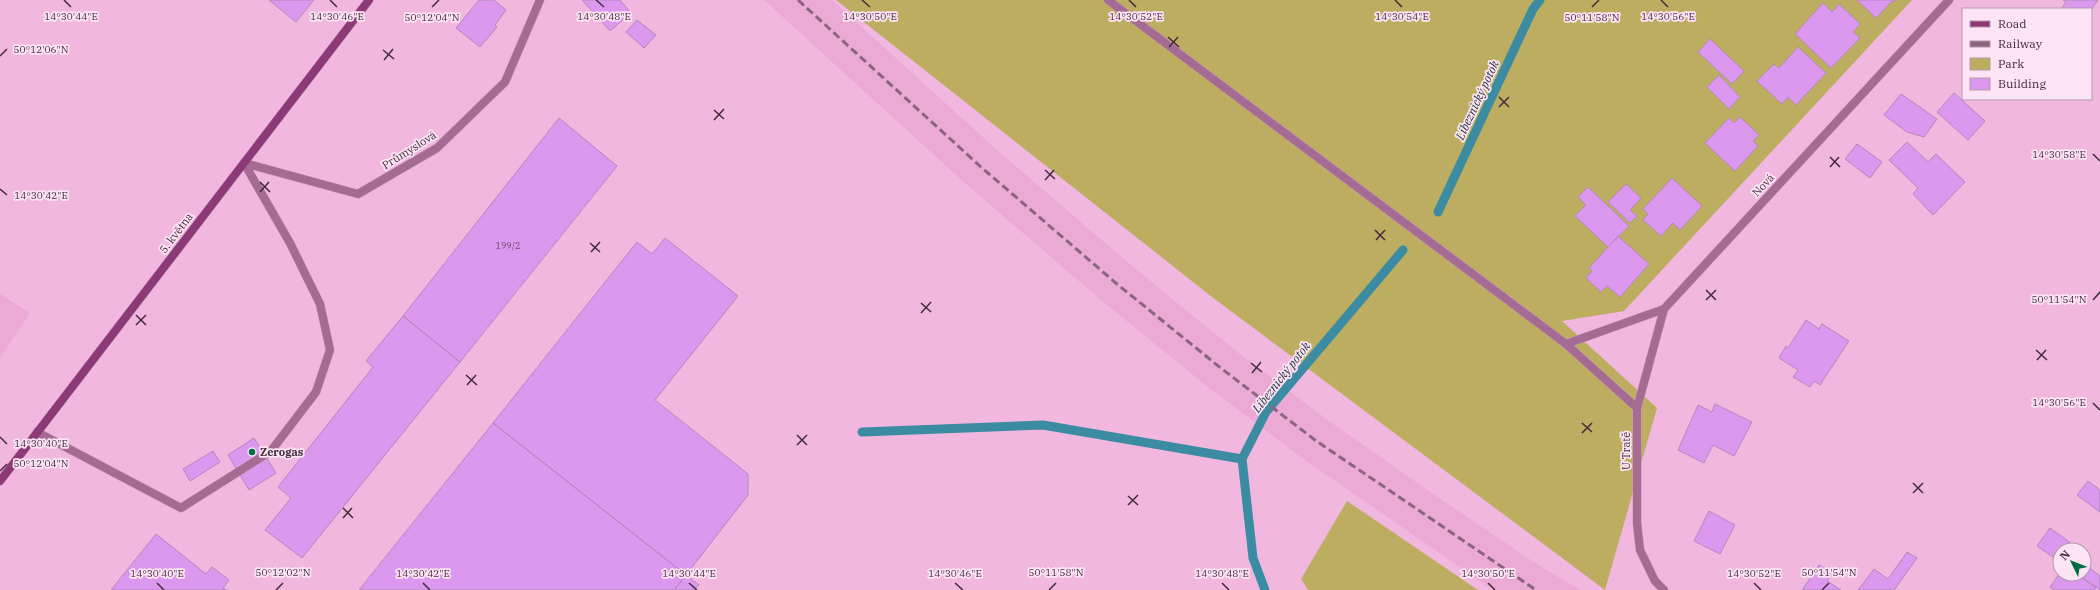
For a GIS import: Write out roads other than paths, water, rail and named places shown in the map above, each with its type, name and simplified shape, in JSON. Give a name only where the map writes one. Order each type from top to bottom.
[{"type":"main road","name":"5. května","points":[[0,481],[369,0]]},
{"type":"street","name":"Průmyslová","points":[[244,163],[358,194],[437,148],[505,82],[540,0]]},
{"type":"street","points":[[1108,0],[1566,344],[1637,408]]},
{"type":"street","name":"Nová","points":[[1566,344],[1664,309],[1949,0]]},
{"type":"street","points":[[37,432],[180,508],[272,451],[316,392],[330,350],[320,304],[290,243],[244,163]]},
{"type":"street","name":"U Tratě","points":[[1664,309],[1637,408],[1637,523],[1640,550],[1655,581],[1664,590]]},
{"type":"waterway","name":"Líbeznický potok","points":[[1438,212],[1533,9],[1540,0]]},
{"type":"waterway","name":"Líbeznický potok","points":[[1265,590],[1253,558],[1242,459],[1266,412],[1403,250]]},
{"type":"waterway","points":[[862,432],[1043,425],[1242,459]]},
{"type":"railway","points":[[798,0],[981,167],[1117,284],[1222,369],[1315,440],[1536,590]]},
{"type":"place","name":"Zerogas","points":[[252,452]]}]
